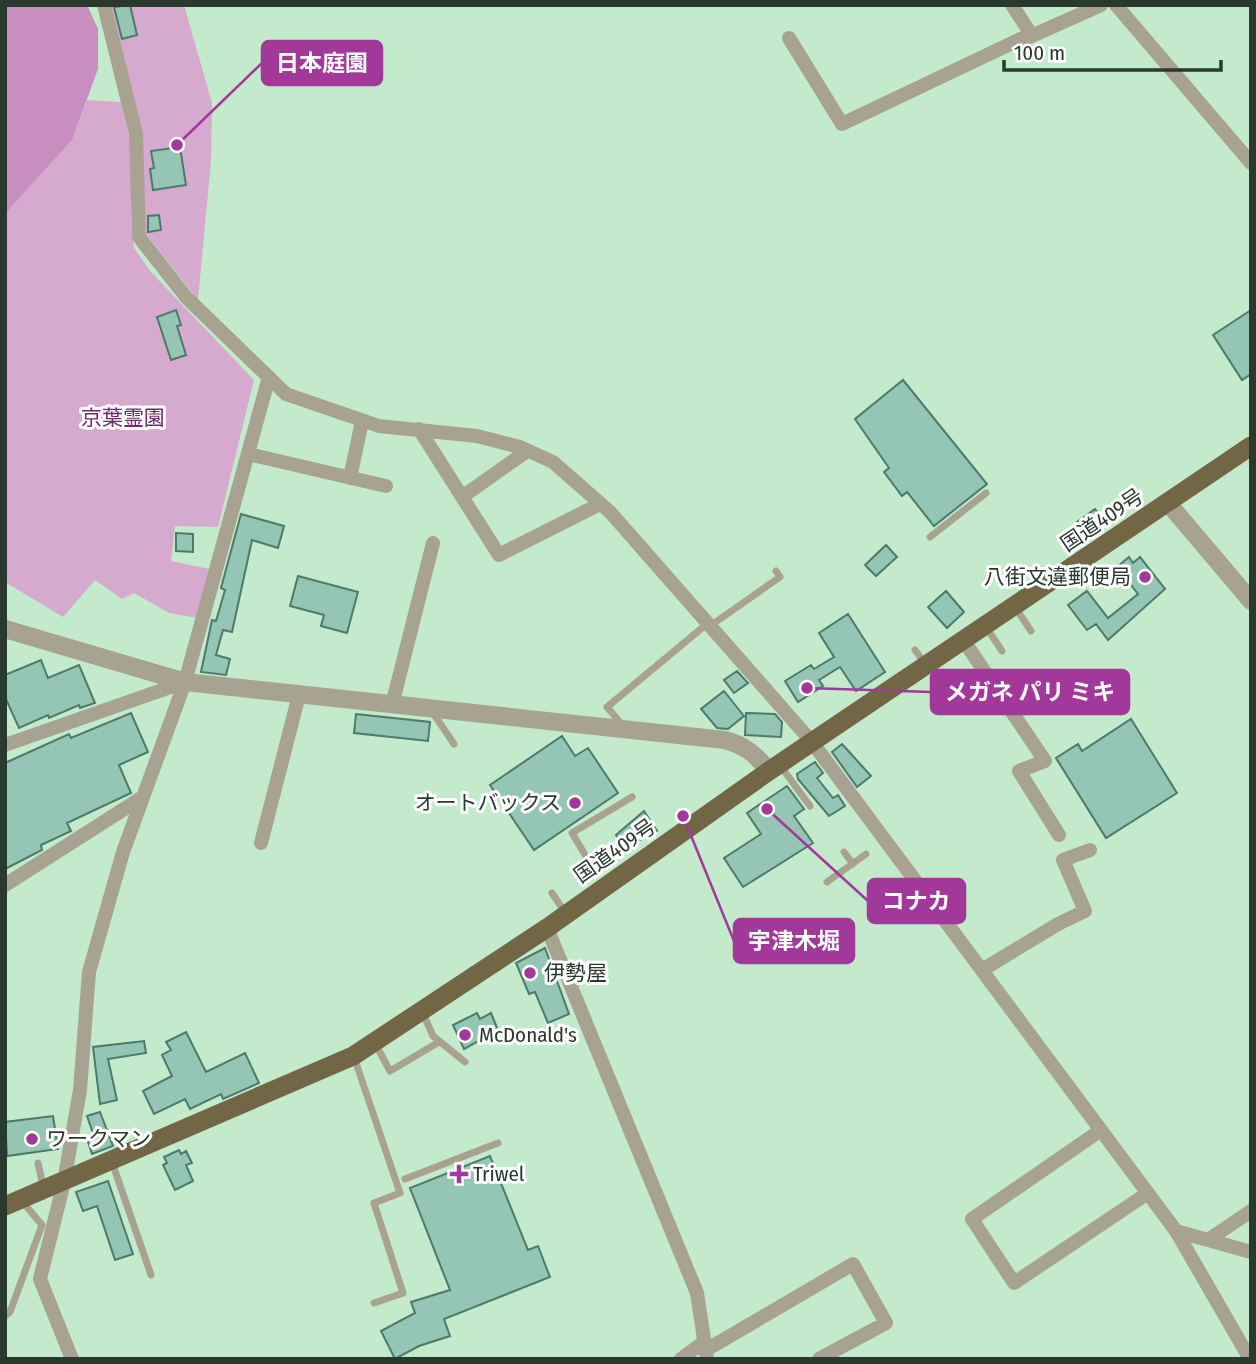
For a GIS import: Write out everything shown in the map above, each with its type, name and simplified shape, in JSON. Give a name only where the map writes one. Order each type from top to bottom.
[{"type":"highway","name":"国道409号","points":[[13,1202],[112,1162],[353,1056],[547,928],[774,767],[964,641],[1052,574],[1168,503],[1251,446]]},
{"type":"street","points":[[104,5],[136,134],[139,237],[186,297],[286,394],[379,426],[477,436],[527,451],[553,462],[600,504],[812,742],[1175,1231],[1250,1359]]},
{"type":"street","points":[[1012,5],[1031,34]]},
{"type":"street","points":[[1031,34],[1027,38],[1101,5]]},
{"type":"street","points":[[1116,5],[1251,163]]},
{"type":"street","points":[[789,38],[842,124],[1031,34]]},
{"type":"street","points":[[72,1359],[40,1279],[64,1182],[80,1090],[89,972],[123,852],[185,682],[269,377]]},
{"type":"street","points":[[350,478],[362,421]]},
{"type":"street","points":[[419,429],[499,555],[600,504]]},
{"type":"street","points":[[462,497],[527,451]]},
{"type":"street","points":[[248,453],[386,486]]},
{"type":"street","points":[[1168,503],[1251,601]]},
{"type":"street","points":[[392,705],[433,543]]},
{"type":"street","points":[[5,629],[185,682],[725,740],[744,746],[774,767]]},
{"type":"street","points":[[964,641],[1045,761],[1019,771],[1059,835]]},
{"type":"street","points":[[5,745],[185,682]]},
{"type":"street","points":[[261,843],[299,695]]},
{"type":"street","points":[[5,884],[143,797]]},
{"type":"street","points":[[982,970],[1058,923],[1085,911],[1063,860],[1090,850]]},
{"type":"street","points":[[547,928],[697,1293],[706,1350]]},
{"type":"street","points":[[1101,1130],[972,1219],[1014,1283],[1148,1193]]},
{"type":"street","points":[[1208,1240],[1251,1211]]},
{"type":"street","points":[[1175,1231],[1251,1252]]},
{"type":"street","points":[[681,1359],[706,1350],[853,1264],[886,1323],[819,1359]]},
{"type":"lane","points":[[930,537],[986,493]]},
{"type":"lane","points":[[626,730],[607,707],[709,624],[780,577],[776,571]]},
{"type":"lane","points":[[1007,609],[1031,631]]},
{"type":"lane","points":[[1002,651],[1007,609]]},
{"type":"lane","points":[[915,650],[926,666]]},
{"type":"lane","points":[[430,709],[454,744]]},
{"type":"lane","points":[[774,767],[810,806]]},
{"type":"lane","points":[[587,858],[572,833],[632,797]]},
{"type":"lane","points":[[845,852],[853,864]]},
{"type":"lane","points":[[827,882],[866,854]]},
{"type":"lane","points":[[552,893],[566,914]]},
{"type":"lane","points":[[422,1011],[433,1037],[465,1062]]},
{"type":"lane","points":[[375,1042],[390,1071],[439,1042]]},
{"type":"lane","points":[[353,1056],[400,1193],[374,1203],[403,1293],[374,1303]]},
{"type":"lane","points":[[405,1179],[498,1143]]},
{"type":"lane","points":[[112,1162],[151,1275]]},
{"type":"lane","points":[[38,1163],[44,1190]]},
{"type":"lane","points":[[5,1316],[10,1312],[42,1225],[13,1202]]},
{"type":"green space","points":[[109,5],[184,5],[212,103],[211,161],[198,300],[146,234],[142,201],[143,136]]},
{"type":"green space","name":"京葉霊園","points":[[87,100],[121,102],[132,150],[131,224],[134,248],[150,271],[254,380],[218,527],[175,526],[171,561],[209,569],[197,618],[169,613],[134,593],[122,599],[95,580],[63,617],[5,582],[5,214],[72,140]]},
{"type":"shaded area","points":[[5,5],[87,5],[98,29],[98,69],[72,140],[5,214]]},
{"type":"building","points":[[130,5],[137,35],[122,39],[114,7]]},
{"type":"building","points":[[180,147],[186,185],[153,190],[150,169],[154,168],[151,151]]},
{"type":"building","points":[[159,215],[161,230],[148,232],[148,216]]},
{"type":"building","points":[[176,310],[181,325],[177,326],[186,355],[171,360],[157,317]]},
{"type":"building","points":[[1251,310],[1251,374],[1242,380],[1213,335]]},
{"type":"building","points":[[903,380],[987,484],[934,526],[907,492],[902,496],[884,472],[889,468],[855,419]]},
{"type":"building","points":[[1095,509],[1103,519],[1085,533],[1077,522]]},
{"type":"building","points":[[241,514],[284,526],[278,548],[252,540],[232,632],[223,630],[216,655],[230,659],[226,675],[201,672],[212,620],[216,621],[225,590],[221,588]]},
{"type":"building","points":[[176,533],[193,534],[193,552],[176,551]]},
{"type":"building","points":[[886,545],[897,557],[876,576],[865,565]]},
{"type":"building","points":[[1129,557],[1133,563],[1140,557],[1165,589],[1108,640],[1096,624],[1087,630],[1068,605],[1087,591],[1108,618],[1138,594],[1117,567]]},
{"type":"building","points":[[298,576],[358,592],[347,633],[321,626],[324,615],[290,606]]},
{"type":"building","points":[[946,591],[964,612],[947,628],[928,607]]},
{"type":"building","points":[[848,614],[885,672],[856,691],[840,667],[819,680],[823,686],[798,702],[785,681],[811,665],[814,669],[834,657],[819,633]]},
{"type":"building","points":[[41,660],[48,678],[79,665],[95,703],[80,708],[79,705],[49,718],[48,715],[19,728],[5,697],[5,675]]},
{"type":"building","points":[[737,671],[748,683],[734,693],[724,680]]},
{"type":"building","points":[[724,691],[744,716],[728,729],[717,728],[701,709]]},
{"type":"building","points":[[131,713],[148,752],[119,765],[131,793],[67,823],[71,831],[41,845],[42,850],[5,869],[5,763],[69,734],[71,738]]},
{"type":"building","points":[[746,713],[775,714],[782,722],[781,737],[745,735]]},
{"type":"building","points":[[356,714],[430,722],[428,741],[354,733]]},
{"type":"building","points":[[1131,719],[1177,793],[1106,838],[1056,758],[1078,744],[1082,751]]},
{"type":"building","points":[[562,736],[575,756],[588,748],[618,793],[534,850],[490,785]]},
{"type":"building","points":[[842,744],[871,776],[857,787],[832,752]]},
{"type":"building","points":[[815,762],[823,773],[817,778],[833,798],[838,795],[845,806],[829,816],[798,779],[797,774]]},
{"type":"building","points":[[787,786],[804,809],[794,816],[813,843],[743,887],[724,858],[761,834],[747,813]]},
{"type":"building","points":[[644,811],[657,831],[625,848],[616,835]]},
{"type":"building","points":[[545,948],[569,1014],[548,1023],[535,992],[529,994],[516,963]]},
{"type":"building","points":[[477,1013],[480,1019],[491,1013],[498,1030],[464,1049],[453,1025]]},
{"type":"building","points":[[186,1032],[206,1072],[245,1053],[259,1083],[223,1099],[221,1094],[190,1109],[185,1099],[154,1114],[143,1091],[172,1076],[162,1055],[171,1050],[166,1042]]},
{"type":"building","points":[[144,1041],[146,1053],[108,1059],[117,1100],[100,1104],[93,1047]]},
{"type":"building","points":[[100,1112],[113,1146],[92,1154],[87,1139],[94,1136],[87,1116]]},
{"type":"building","points":[[53,1116],[58,1149],[7,1156],[5,1122]]},
{"type":"building","points":[[179,1150],[181,1154],[186,1151],[192,1163],[186,1165],[193,1181],[175,1190],[163,1165],[167,1163],[164,1157]]},
{"type":"building","points":[[490,1156],[528,1250],[538,1246],[550,1277],[444,1319],[450,1336],[419,1346],[395,1359],[381,1331],[415,1313],[411,1302],[450,1290],[410,1188]]},
{"type":"building","points":[[108,1181],[133,1254],[115,1260],[97,1206],[83,1211],[76,1192]]},
{"type":"place","name":"日本庭園","points":[[177,145]]},
{"type":"place","name":"八街文違郵便局","points":[[1145,577]]},
{"type":"place","name":"メガネ パリ ミキ","points":[[807,688]]},
{"type":"place","name":"オートバックス","points":[[575,803]]},
{"type":"place","name":"コナカ","points":[[767,809]]},
{"type":"place","name":"宇津木堀","points":[[683,816]]},
{"type":"place","name":"伊勢屋","points":[[530,973]]},
{"type":"place","name":"McDonald's","points":[[465,1035]]},
{"type":"place","name":"ワークマン","points":[[32,1139]]},
{"type":"place","name":"Triwel","points":[[459,1174]]}]
